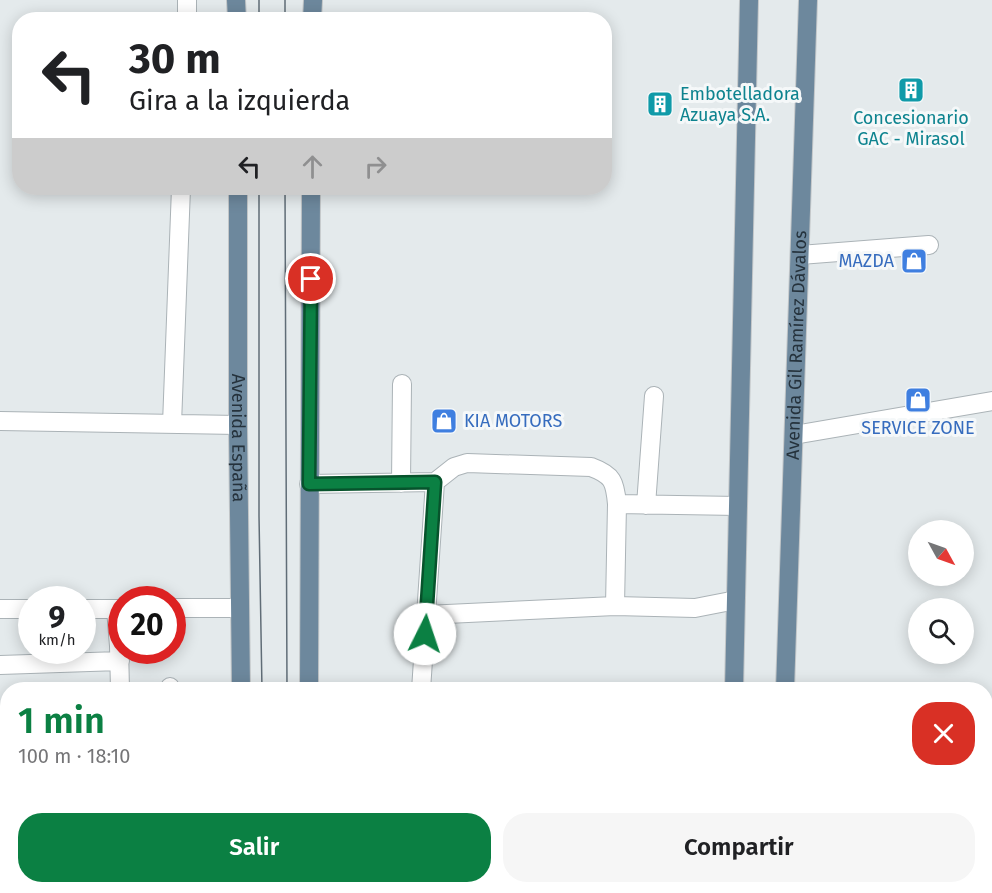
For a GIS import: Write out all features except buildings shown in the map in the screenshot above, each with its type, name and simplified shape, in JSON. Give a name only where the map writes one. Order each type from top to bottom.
[{"type":"main road","points":[[734,682],[749,0]]},
{"type":"main road","name":"Avenida Gil Ramírez Dávalos","points":[[785,682],[808,0]]},
{"type":"main road","name":"Avenida España","points":[[238,195],[241,682]]},
{"type":"main road","points":[[309,682],[311,195]]},
{"type":"street","points":[[172,424],[180,195]]},
{"type":"street","points":[[800,255],[929,245]]},
{"type":"street","points":[[401,483],[402,384]]},
{"type":"street","points":[[646,505],[654,396]]},
{"type":"street","points":[[794,435],[992,401]]},
{"type":"street","points":[[0,421],[238,424]]},
{"type":"street","points":[[309,484],[435,482],[454,467],[467,463],[591,467],[606,472],[615,487],[617,504],[615,606]]},
{"type":"street","points":[[422,682],[435,482]]},
{"type":"street","points":[[617,504],[738,506]]},
{"type":"street","points":[[426,615],[615,606],[695,608],[736,600]]},
{"type":"street","points":[[186,608],[239,608]]},
{"type":"street","points":[[0,609],[18,609]]},
{"type":"street","points":[[0,665],[108,661]]},
{"type":"street","points":[[120,664],[120,682]]},
{"type":"tram line","points":[[259,0],[259,12]]},
{"type":"tram line","points":[[285,0],[285,12]]},
{"type":"tram line","points":[[259,195],[259,516],[262,682]]},
{"type":"tram line","points":[[285,195],[287,682]]},
{"type":"place","name":"Concesionario GAC - Mirasol","points":[[911,90]]},
{"type":"place","name":"Embotelladora Azuaya S.A.","points":[[660,104]]},
{"type":"place","name":"MAZDA","points":[[914,261]]},
{"type":"place","name":"SERVICE ZONE","points":[[918,400]]},
{"type":"place","name":"KIA MOTORS","points":[[444,421]]},
{"type":"route","points":[[311,279],[309,484],[435,482],[425,634]]}]
